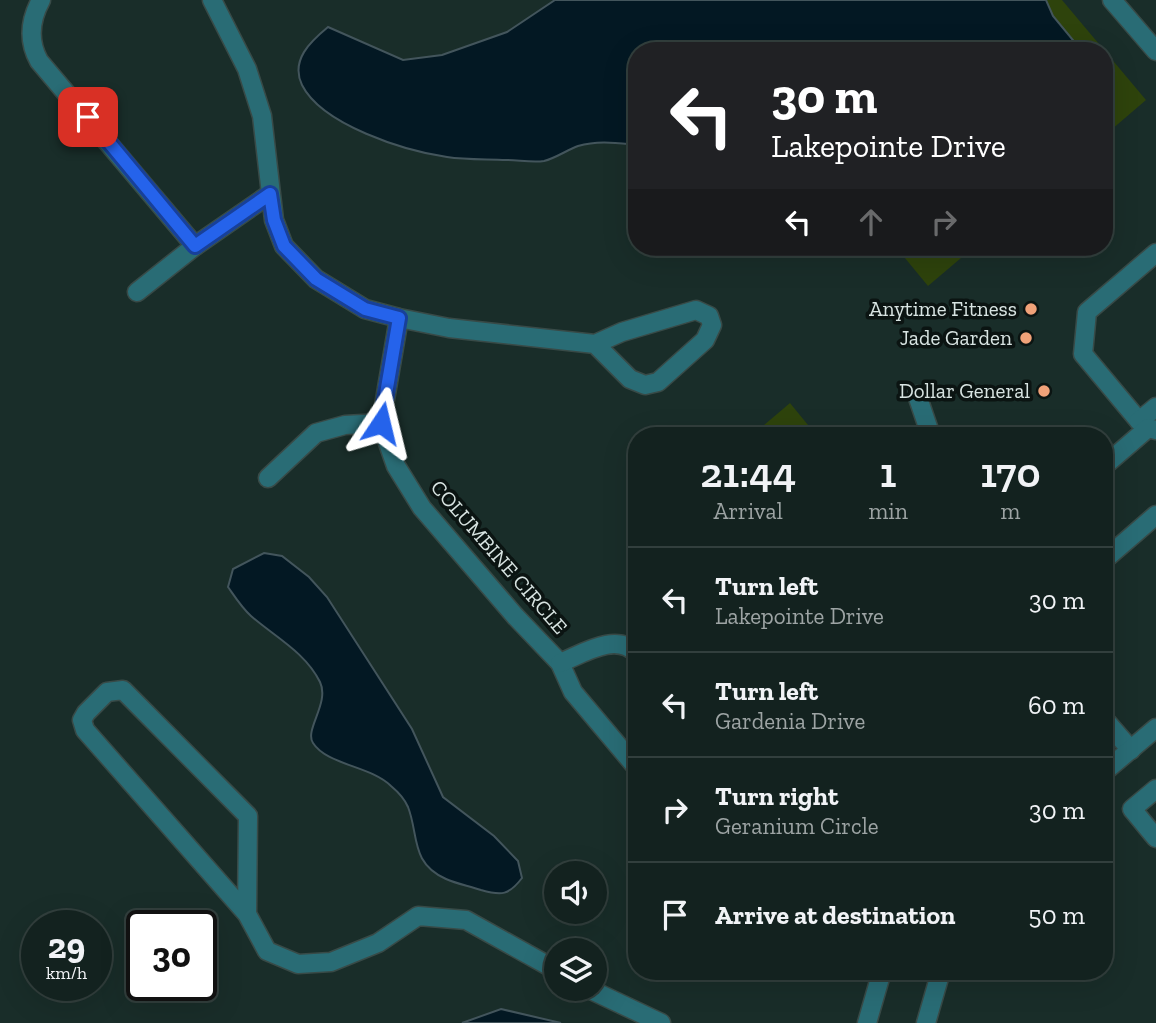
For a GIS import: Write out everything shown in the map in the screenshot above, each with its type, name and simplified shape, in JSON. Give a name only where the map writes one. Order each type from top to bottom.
[{"type":"street","points":[[41,0],[31,29],[33,46],[39,61],[195,246]]},
{"type":"street","points":[[212,0],[247,69],[262,116],[274,220],[284,246],[316,279],[365,309],[449,328],[595,344],[622,332],[696,310],[709,316],[712,325],[705,340],[658,382],[645,385],[630,379],[595,344]]},
{"type":"street","points":[[1112,0],[1156,51]]},
{"type":"street","points":[[137,292],[195,246],[270,194]]},
{"type":"street","points":[[1148,427],[1083,354],[1087,312],[1156,253]]},
{"type":"street","name":"COLUMBINE CIRCLE","points":[[399,318],[381,423],[396,466],[422,508],[515,616],[560,663],[573,692],[628,757]]},
{"type":"street","points":[[917,395],[928,427]]},
{"type":"street","points":[[1113,458],[1148,427],[1156,407]]},
{"type":"street","points":[[268,478],[316,433],[345,425],[381,423]]},
{"type":"street","points":[[1113,552],[1156,515]]},
{"type":"street","name":"COLUMBINE CIRCLE","points":[[560,663],[617,643],[628,647]]},
{"type":"street","points":[[247,914],[248,816],[123,690],[107,692],[86,713],[82,720],[85,730],[247,914],[267,951],[298,964],[331,962],[378,943],[418,916],[466,920],[544,964]]},
{"type":"street","points":[[1113,765],[1156,728]]},
{"type":"street","points":[[1113,729],[1131,750]]},
{"type":"street","points":[[1156,789],[1132,809],[1156,838]]},
{"type":"street","points":[[867,1023],[879,980]]},
{"type":"street","points":[[926,1023],[939,980]]},
{"type":"street","points":[[607,998],[661,1023]]},
{"type":"green space","points":[[1046,0],[1062,0],[1097,42],[1075,42],[1053,16]]},
{"type":"green space","points":[[1113,61],[1146,100],[1113,128]]},
{"type":"green space","points":[[903,256],[963,256],[928,286]]},
{"type":"green space","points":[[790,403],[810,427],[762,427]]},
{"type":"water","points":[[555,0],[1046,0],[1053,16],[1075,42],[628,42],[628,144],[585,144],[548,160],[535,162],[447,157],[409,149],[366,134],[327,112],[312,99],[299,76],[300,59],[304,52],[328,27],[403,60],[442,55],[507,32]]},
{"type":"water","points":[[264,553],[282,556],[309,577],[327,597],[412,729],[443,797],[494,836],[518,861],[522,878],[509,891],[488,892],[450,881],[434,872],[421,857],[408,807],[398,793],[382,779],[328,756],[313,743],[312,731],[322,699],[320,682],[306,662],[248,613],[228,587],[233,569]]},
{"type":"water","points":[[501,1009],[561,1023],[462,1023]]},
{"type":"place","name":"Anytime Fitness","points":[[1031,309]]},
{"type":"place","name":"Jade Garden","points":[[1026,338]]},
{"type":"place","name":"Dollar General","points":[[1044,391]]},
{"type":"route","points":[[88,117],[195,246],[270,194],[274,220],[284,246],[316,279],[365,309],[399,318],[381,423]]}]
